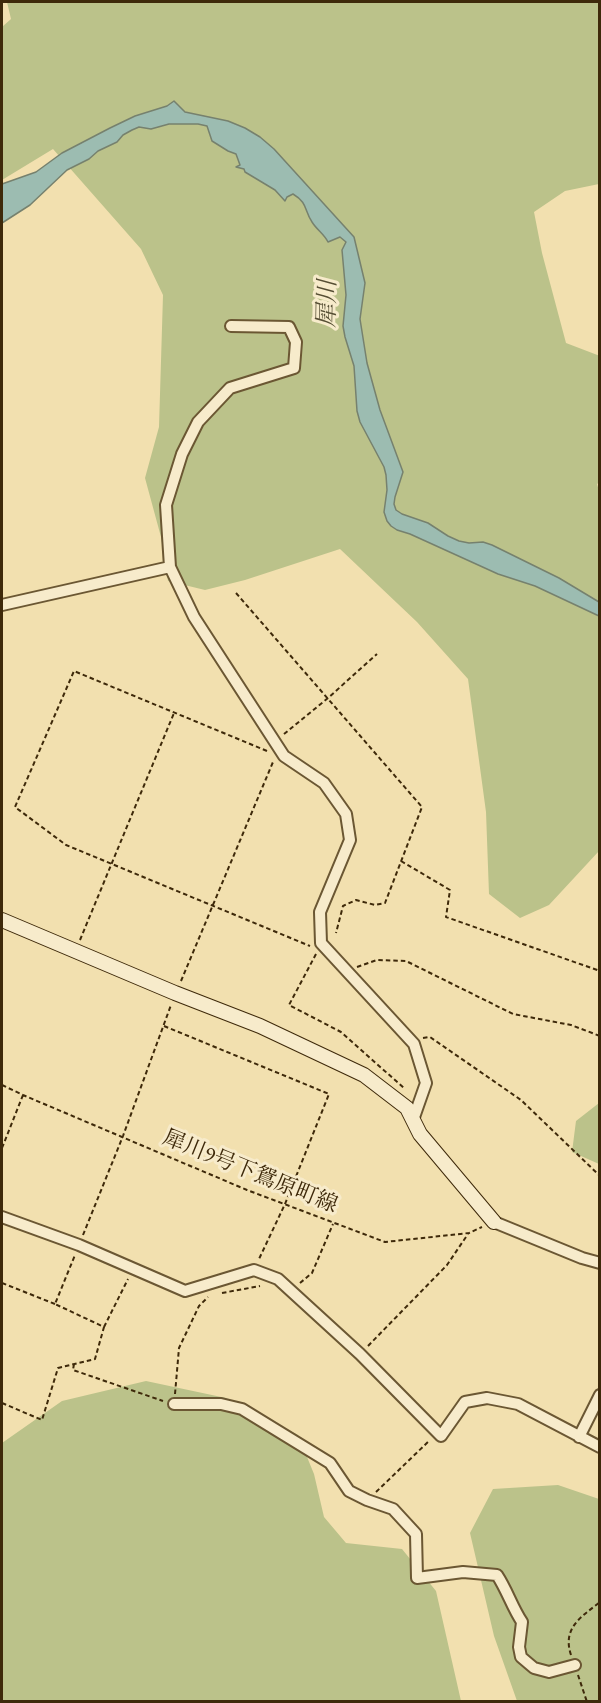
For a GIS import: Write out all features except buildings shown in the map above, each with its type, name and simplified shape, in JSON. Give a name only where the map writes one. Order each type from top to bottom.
[{"type":"street","points":[[231,326],[290,327],[296,342],[294,368],[230,388],[198,422],[182,454],[165,505],[170,567],[194,617],[274,741],[280,755],[324,783],[346,814],[350,840],[320,912],[321,943],[414,1044],[426,1083],[413,1120]]},
{"type":"street","points":[[2,605],[170,567]]},
{"type":"street","points":[[2,920],[260,1026],[364,1075],[407,1108],[420,1134],[494,1222],[596,1262],[600,1250]]},
{"type":"street","points":[[2,1217],[79,1245],[185,1291],[254,1270],[278,1279],[360,1354],[441,1436],[465,1402],[487,1398],[518,1404],[600,1447]]},
{"type":"street","points":[[579,1437],[600,1395]]},
{"type":"street","points":[[174,1404],[220,1404],[242,1409],[330,1463],[349,1491],[393,1509],[416,1534],[417,1578],[463,1572],[497,1575],[513,1609],[522,1622],[519,1647],[521,1657],[534,1668],[549,1672],[575,1665]]},
{"type":"path","points":[[236,593],[422,807],[385,903],[375,905],[356,900],[343,906],[336,933]]},
{"type":"path","points":[[274,741],[328,698],[377,654]]},
{"type":"path","points":[[55,1304],[123,1136],[175,993],[213,906],[280,755],[74,672],[15,807],[66,846],[213,906],[312,946],[321,943]]},
{"type":"path","points":[[76,950],[174,713]]},
{"type":"path","points":[[401,861],[450,890],[446,917],[600,971]]},
{"type":"path","points":[[321,943],[289,1005],[341,1032],[408,1092]]},
{"type":"path","points":[[346,971],[377,960],[406,961],[513,1014],[571,1025],[600,1036]]},
{"type":"path","points":[[163,1026],[329,1094],[285,1204],[254,1270]]},
{"type":"path","points":[[411,1041],[430,1037],[521,1100],[600,1176]]},
{"type":"path","name":"犀川9号下鴛原町線","points":[[2,1085],[285,1204],[385,1242],[469,1233],[494,1222]]},
{"type":"path","points":[[2,1148],[23,1095]]},
{"type":"path","points":[[290,1290],[312,1274],[334,1223]]},
{"type":"path","points":[[360,1354],[447,1265],[469,1233]]},
{"type":"path","points":[[2,1403],[42,1420],[58,1368],[95,1359],[104,1327],[133,1269]]},
{"type":"path","points":[[2,1284],[55,1304],[104,1327]]},
{"type":"path","points":[[219,1294],[258,1285],[266,1288]]},
{"type":"path","points":[[74,1364],[73,1370],[174,1404],[179,1348],[199,1306],[209,1296]]},
{"type":"path","points":[[367,1500],[437,1433]]},
{"type":"path","points":[[587,1701],[569,1649],[569,1635],[577,1619],[600,1602]]},
{"type":"green space","points":[[7,2],[599,2],[599,184],[565,191],[534,212],[542,253],[566,343],[600,356],[600,482],[597,484],[600,494],[599,851],[549,905],[520,918],[489,894],[486,812],[468,679],[417,622],[340,549],[245,580],[205,590],[168,581],[161,537],[145,478],[159,427],[163,295],[141,249],[53,149],[2,180],[2,27],[11,19]]},
{"type":"green space","points":[[599,1103],[599,1164],[572,1152],[576,1121]]},
{"type":"green space","points":[[146,1381],[226,1398],[298,1435],[314,1474],[324,1517],[346,1543],[402,1549],[436,1591],[461,1701],[2,1701],[2,1443],[62,1401]]},
{"type":"green space","points":[[558,1485],[599,1499],[599,1701],[517,1701],[494,1636],[470,1533],[493,1489]]},
{"type":"water","points":[[174,101],[185,112],[228,121],[260,137],[274,149],[354,237],[365,283],[360,319],[367,363],[380,410],[403,472],[395,497],[396,510],[428,523],[459,541],[483,542],[492,545],[559,578],[599,602],[599,616],[535,586],[498,574],[397,530],[387,521],[384,512],[387,490],[386,475],[360,422],[357,411],[354,366],[343,326],[346,295],[342,250],[346,242],[340,237],[328,242],[312,222],[298,197],[293,194],[285,201],[275,190],[245,172],[244,169],[236,167],[240,165],[236,154],[212,141],[207,126],[169,124],[151,129],[139,127],[132,130],[117,142],[67,170],[30,205],[2,223],[2,184],[36,172],[62,153],[110,128],[135,116],[167,106]]},
{"type":"water label","name":"犀川","points":[[328,304]]}]
